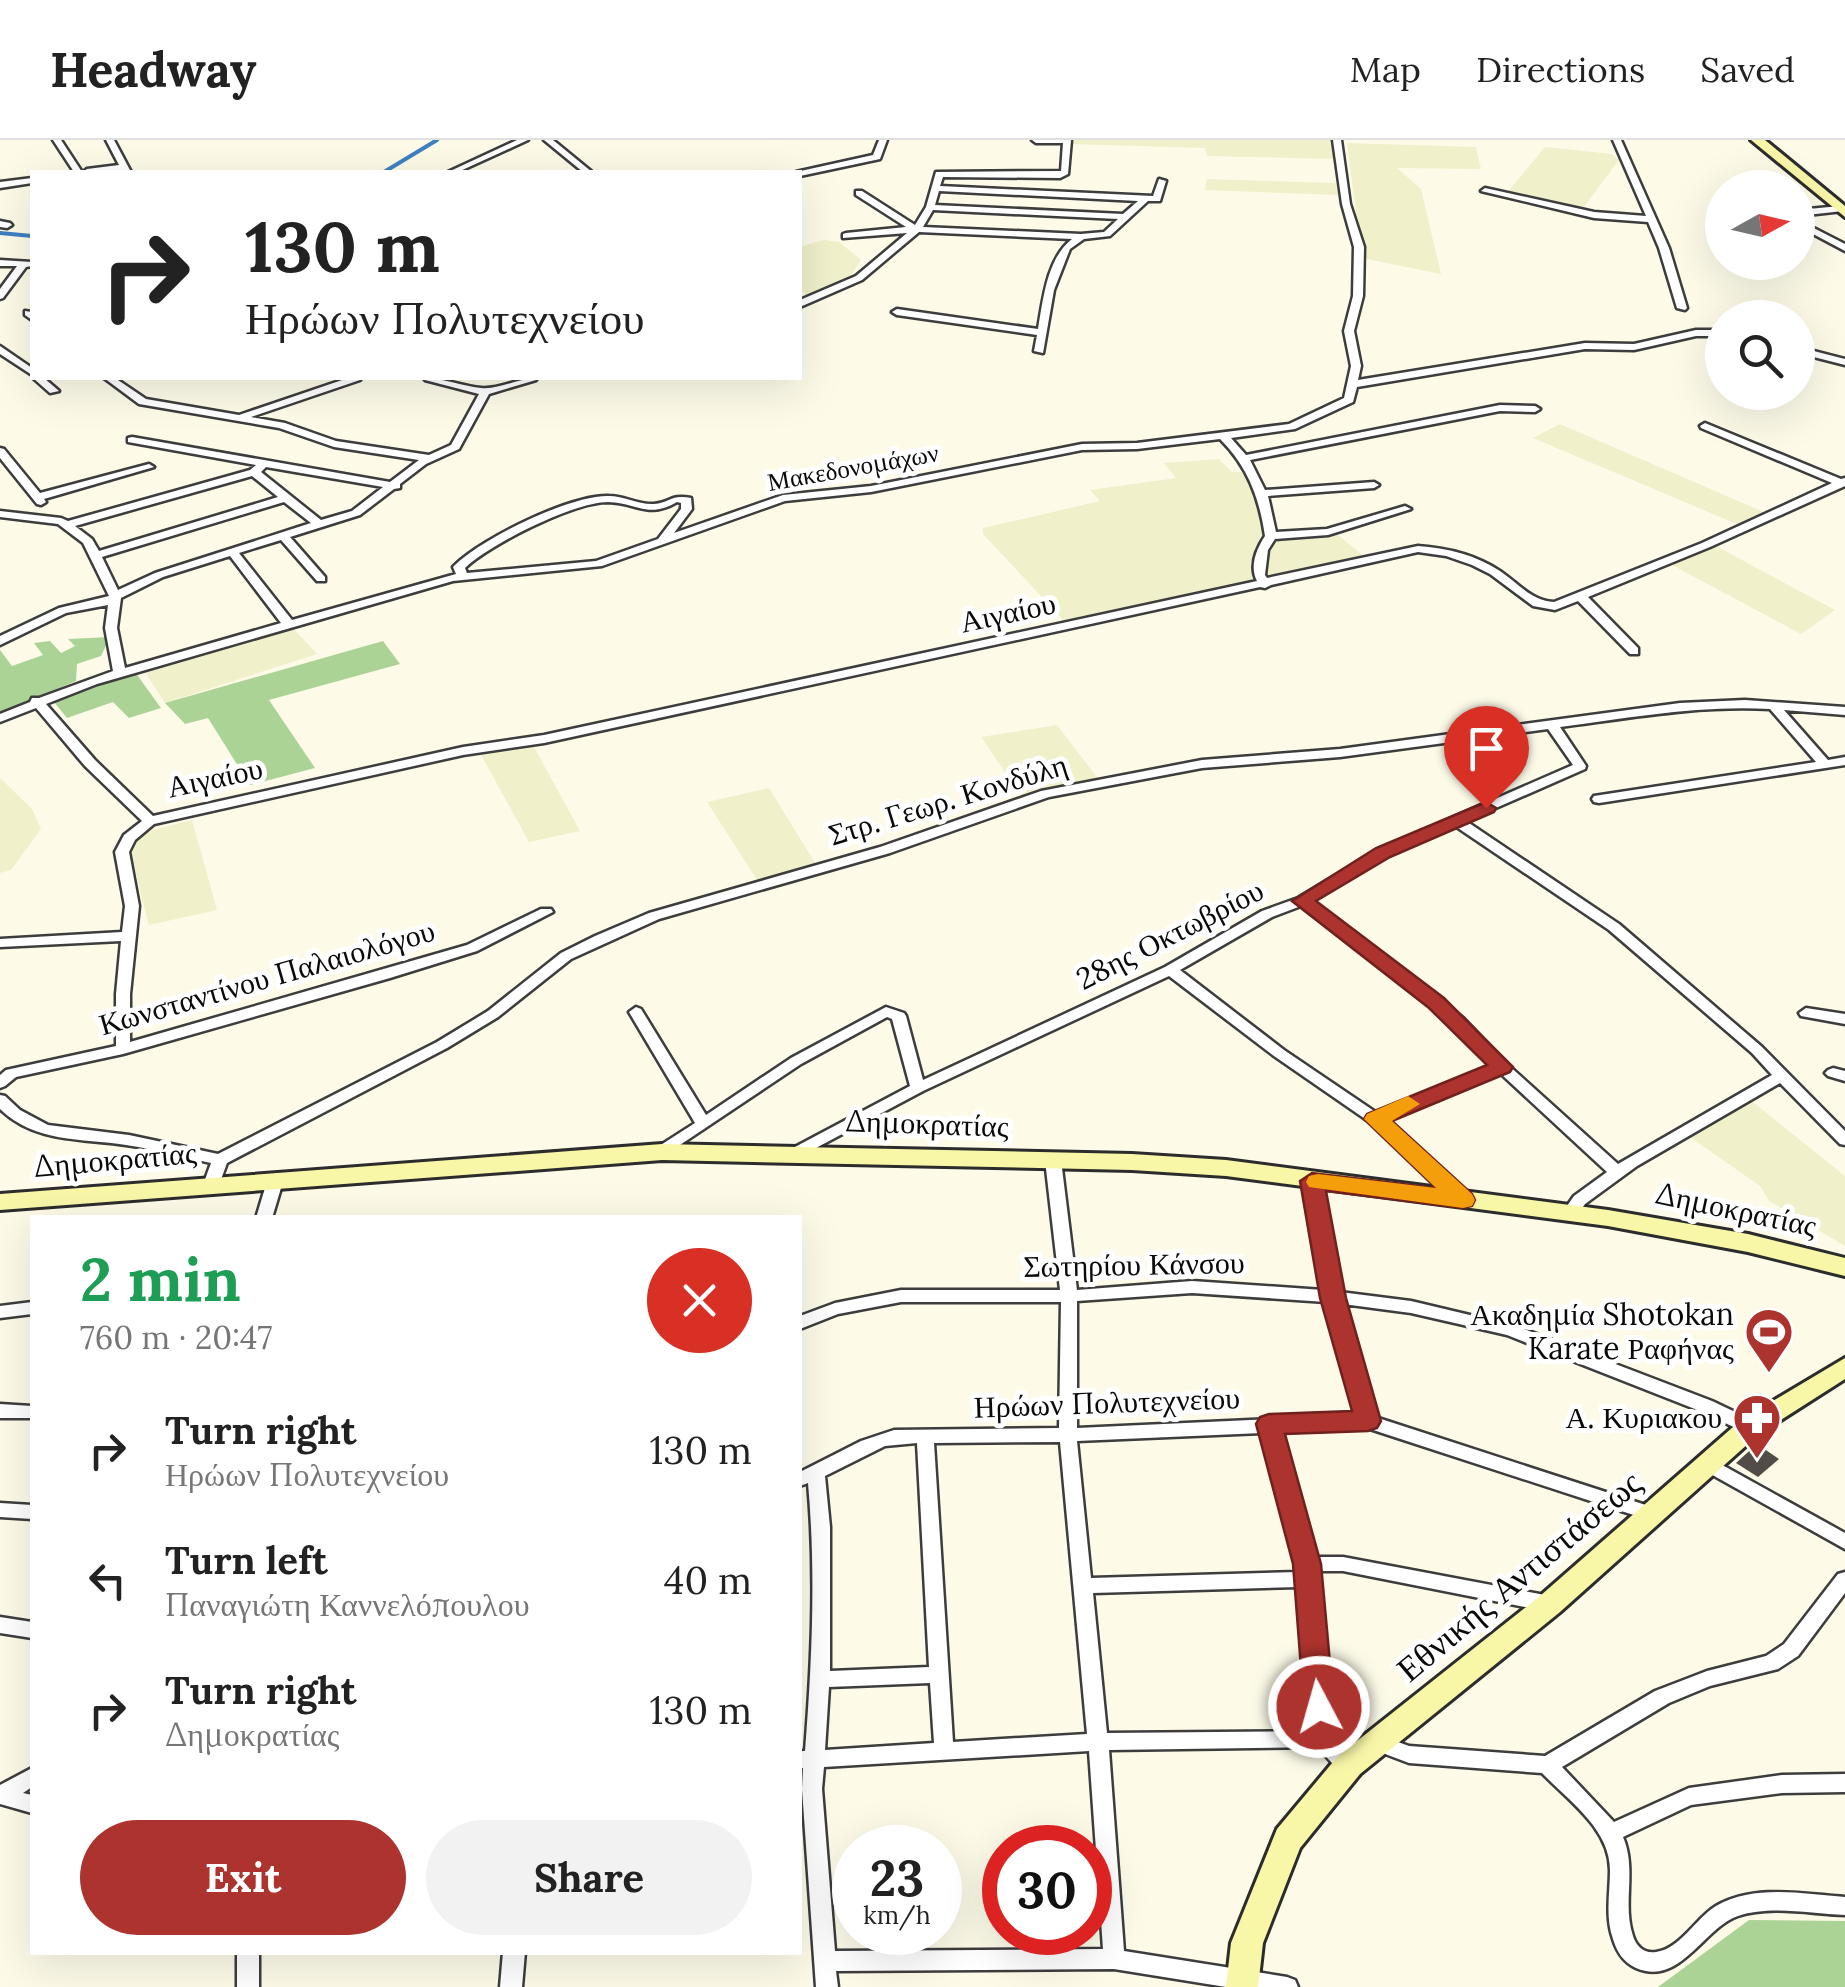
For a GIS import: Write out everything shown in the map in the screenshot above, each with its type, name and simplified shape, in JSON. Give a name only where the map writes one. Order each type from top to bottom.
[{"type":"street","points":[[57,140],[77,170]]},
{"type":"street","points":[[110,140],[126,170]]},
{"type":"street","points":[[462,170],[524,140]]},
{"type":"street","points":[[548,140],[586,170]]},
{"type":"street","points":[[802,173],[877,158],[883,140]]},
{"type":"street","points":[[802,303],[859,278],[918,228],[943,171],[1060,176],[1065,172],[1067,141],[1036,140]]},
{"type":"street","points":[[1337,140],[1346,204],[1359,247],[1358,296],[1349,331],[1356,366],[1354,384],[1481,361],[1593,346],[1634,347],[1705,334]]},
{"type":"street","points":[[1616,140],[1626,155],[1664,248],[1682,308]]},
{"type":"street","points":[[1759,140],[1843,211]]},
{"type":"street","points":[[0,173],[4,184],[18,197]]},
{"type":"street","points":[[4,184],[30,181]]},
{"type":"street","points":[[935,188],[1157,199],[1162,181]]},
{"type":"street","points":[[1485,191],[1594,215],[1650,220]]},
{"type":"street","points":[[859,194],[902,224],[918,228]]},
{"type":"street","points":[[846,236],[918,228],[1081,237],[1106,234],[1145,198]]},
{"type":"street","points":[[930,207],[1125,218]]},
{"type":"street","points":[[1815,212],[1843,211]]},
{"type":"street","points":[[1815,232],[1843,246]]},
{"type":"street","points":[[1039,351],[1058,263],[1066,248],[1081,237]]},
{"type":"street","points":[[1820,249],[1843,246]]},
{"type":"street","points":[[0,263],[28,264]]},
{"type":"street","points":[[0,296],[28,264]]},
{"type":"street","points":[[897,312],[1042,333]]},
{"type":"street","points":[[5,352],[30,355]]},
{"type":"street","points":[[5,352],[30,371]]},
{"type":"street","points":[[1815,354],[1845,362]]},
{"type":"street","points":[[40,380],[54,391]]},
{"type":"street","points":[[112,380],[142,402],[281,425],[334,444],[430,458]]},
{"type":"street","points":[[239,418],[350,380]]},
{"type":"street","points":[[437,380],[485,392],[525,380]]},
{"type":"street","name":"Μακεδονομάχων","points":[[0,718],[120,674],[463,576],[576,569],[659,544],[794,495],[870,489],[1082,447],[1223,436],[1291,426],[1350,400],[1354,384]]},
{"type":"street","points":[[0,640],[73,606],[115,598],[159,575],[356,513],[462,439],[470,414],[485,392]]},
{"type":"street","points":[[1245,458],[1500,408],[1535,409]]},
{"type":"street","points":[[1705,426],[1844,482]]},
{"type":"street","points":[[1223,436],[1245,458],[1263,493],[1271,536],[1262,550],[1259,575],[1265,585]]},
{"type":"street","points":[[132,440],[259,468],[396,486]]},
{"type":"street","points":[[0,450],[53,518]]},
{"type":"street","points":[[38,497],[149,467]]},
{"type":"street","points":[[259,468],[285,498],[320,525]]},
{"type":"street","points":[[70,524],[259,468]]},
{"type":"street","name":"Αιγαίου","points":[[150,821],[463,751],[544,739],[1418,550],[1452,552],[1493,572],[1538,605],[1555,606],[1706,545],[1844,482]]},
{"type":"street","points":[[1263,493],[1374,485]]},
{"type":"street","points":[[96,555],[285,498]]},
{"type":"street","points":[[463,576],[459,567],[470,556],[569,507],[603,499],[659,508],[675,499],[688,500],[686,509],[659,544]]},
{"type":"street","points":[[1271,536],[1328,532],[1405,510]]},
{"type":"street","points":[[0,514],[53,518],[70,524],[96,555],[115,598],[111,628],[120,674]]},
{"type":"street","points":[[284,537],[321,579]]},
{"type":"street","points":[[232,552],[289,625]]},
{"type":"street","points":[[1580,596],[1634,650]]},
{"type":"street","points":[[36,702],[90,763],[150,821],[129,838],[122,852],[132,906],[122,994],[123,1049]]},
{"type":"street","name":"Στρ. Γεωρ. Κονδύλη","points":[[220,1160],[442,1045],[493,1014],[566,956],[654,916],[885,850],[1066,789],[1202,764],[1340,753],[1680,707],[1845,711]]},
{"type":"street","points":[[1775,708],[1825,764]]},
{"type":"street","name":"28ης Οκτωβρίου","points":[[799,1152],[918,1088],[1170,970],[1267,914],[1302,901],[1383,853],[1580,766],[1553,726]]},
{"type":"street","points":[[1599,799],[1845,762]]},
{"type":"street","points":[[1456,821],[1614,927],[1717,1012],[1845,1140]]},
{"type":"street","points":[[1302,901],[1436,1003],[1617,1172]]},
{"type":"street","name":"Κωνσταντίνου Παλαιολόγου","points":[[0,1082],[11,1073],[123,1049],[472,948],[546,912]]},
{"type":"street","points":[[0,943],[129,936]]},
{"type":"street","points":[[1170,970],[1279,1054],[1376,1119],[1463,1200]]},
{"type":"street","points":[[636,1012],[702,1122]]},
{"type":"street","points":[[662,1152],[796,1061],[886,1012],[898,1016],[918,1088]]},
{"type":"street","points":[[1806,1013],[1845,1019]]},
{"type":"street","points":[[1376,1119],[1502,1067]]},
{"type":"street","points":[[1570,1213],[1574,1204],[1617,1172],[1783,1074]]},
{"type":"street","points":[[0,1100],[17,1120],[45,1131],[113,1137],[220,1160],[212,1185]]},
{"type":"street","name":"Δημοκρατίας","points":[[0,1202],[276,1178],[662,1152],[799,1152],[1176,1164],[1570,1213],[1748,1243],[1845,1268]]},
{"type":"street","points":[[1053,1160],[1068,1296],[1068,1435],[1098,1742],[1114,1959]]},
{"type":"street","points":[[265,1215],[276,1178]]},
{"type":"street","points":[[1312,1181],[1333,1298],[1368,1421]]},
{"type":"street","name":"Σωτηρίου Κάνσου","points":[[802,1323],[836,1309],[902,1296],[1068,1296],[1192,1287],[1333,1298],[1442,1313],[1510,1330],[1750,1427]]},
{"type":"street","points":[[0,1312],[30,1308]]},
{"type":"street","name":"Εθνικής Αντιστάσεως","points":[[1242,1983],[1247,1943],[1288,1840],[1319,1796],[1349,1765],[1550,1604],[1750,1427],[1845,1367]]},
{"type":"street","points":[[0,1411],[30,1412]]},
{"type":"street","name":"Ηρώων Πολυτεχνείου","points":[[808,1476],[870,1442],[894,1437],[1068,1435],[1368,1421],[1652,1514]]},
{"type":"street","points":[[1269,1424],[1306,1571],[1322,1739],[1349,1765]]},
{"type":"street","points":[[925,1436],[944,1751]]},
{"type":"street","points":[[1706,1463],[1845,1542]]},
{"type":"street","points":[[808,1476],[821,1527],[820,1679],[808,1760],[827,1987]]},
{"type":"street","points":[[0,1510],[30,1512]]},
{"type":"street","points":[[1084,1586],[1306,1571],[1344,1564],[1550,1604]]},
{"type":"street","points":[[1378,1743],[1409,1754],[1546,1764],[1662,1697],[1707,1679],[1771,1663],[1791,1650],[1845,1579]]},
{"type":"street","points":[[0,1625],[30,1630]]},
{"type":"street","points":[[820,1679],[940,1675]]},
{"type":"street","points":[[808,1760],[1098,1742],[1322,1739]]},
{"type":"street","points":[[1546,1764],[1612,1833],[1619,1850],[1622,1942],[1644,1962],[1662,1961],[1724,1912],[1751,1904],[1845,1906]]},
{"type":"street","points":[[0,1795],[30,1778]]},
{"type":"street","points":[[1612,1833],[1689,1797],[1782,1784],[1845,1783]]},
{"type":"street","points":[[0,1795],[30,1803]]},
{"type":"street","points":[[248,1955],[248,1987]]},
{"type":"street","points":[[511,1987],[514,1955]]},
{"type":"street","points":[[824,1961],[1114,1959],[1242,1983],[1287,1987]]},
{"type":"green space","points":[[1071,140],[1332,140],[1336,159],[1207,156],[1205,148],[1070,144]]},
{"type":"green space","points":[[1347,143],[1476,147],[1481,169],[1397,168],[1421,189],[1441,274],[1362,258]]},
{"type":"green space","points":[[1545,147],[1612,154],[1619,160],[1583,208],[1506,194]]},
{"type":"green space","points":[[1207,179],[1336,183],[1338,195],[1205,190]]},
{"type":"green space","points":[[824,240],[839,242],[861,260],[847,281],[807,295],[802,291],[802,246]]},
{"type":"green space","points":[[1560,424],[1766,513],[1739,525],[1533,438]]},
{"type":"green space","points":[[1219,459],[1232,472],[1248,472],[1257,485],[1265,536],[1255,549],[1251,564],[1256,586],[1067,624],[983,534],[983,528],[1100,501],[1090,490],[1176,478],[1164,463]]},
{"type":"green space","points":[[1338,535],[1367,559],[1267,584],[1263,575],[1274,538]]},
{"type":"green space","points":[[1714,545],[1835,610],[1801,634],[1670,564]]},
{"type":"green space","points":[[292,627],[317,654],[165,703],[143,669]]},
{"type":"green space","points":[[110,637],[101,656],[77,664],[76,681],[0,714],[0,650],[12,666],[43,655],[34,643],[50,641],[61,653],[75,646],[68,639]]},
{"type":"green space","points":[[383,641],[400,664],[269,700],[315,768],[250,785],[208,718],[185,724],[165,703]]},
{"type":"green space","points":[[135,672],[161,708],[129,718],[113,702],[67,718],[50,697]]},
{"type":"green space","points":[[1057,725],[1100,781],[1022,797],[981,737]]},
{"type":"green space","points":[[534,747],[580,831],[529,842],[480,753]]},
{"type":"green space","points":[[0,778],[32,809],[41,829],[11,870],[0,873]]},
{"type":"green space","points":[[769,788],[817,866],[759,883],[707,802]]},
{"type":"green space","points":[[192,820],[217,910],[149,925],[129,848],[141,833]]},
{"type":"green space","points":[[1749,1099],[1845,1176],[1845,1246],[1769,1201],[1760,1186],[1687,1135]]},
{"type":"green space","points":[[1749,1920],[1845,1921],[1845,1987],[1658,1987]]},
{"type":"building","name":"Α. Κυριακου","points":[[1757,1444],[1779,1459],[1758,1477],[1736,1463]]},
{"type":"waterway","points":[[387,170],[437,140]]},
{"type":"waterway","points":[[0,233],[30,236]]},
{"type":"slow traffic","points":[[1318,1182],[1463,1200],[1376,1119],[1408,1104]]},
{"type":"place","name":"Ακαδημία Shotokan Karate Ραφήνας","points":[[1769,1374]]},
{"type":"place","name":"Α. Κυριακου","points":[[1757,1460]]},
{"type":"route","points":[[1319,1707],[1307,1564],[1269,1424],[1368,1421],[1333,1298],[1312,1181],[1463,1200],[1376,1119],[1502,1067],[1458,1021],[1302,901],[1383,853],[1486,808]]}]
